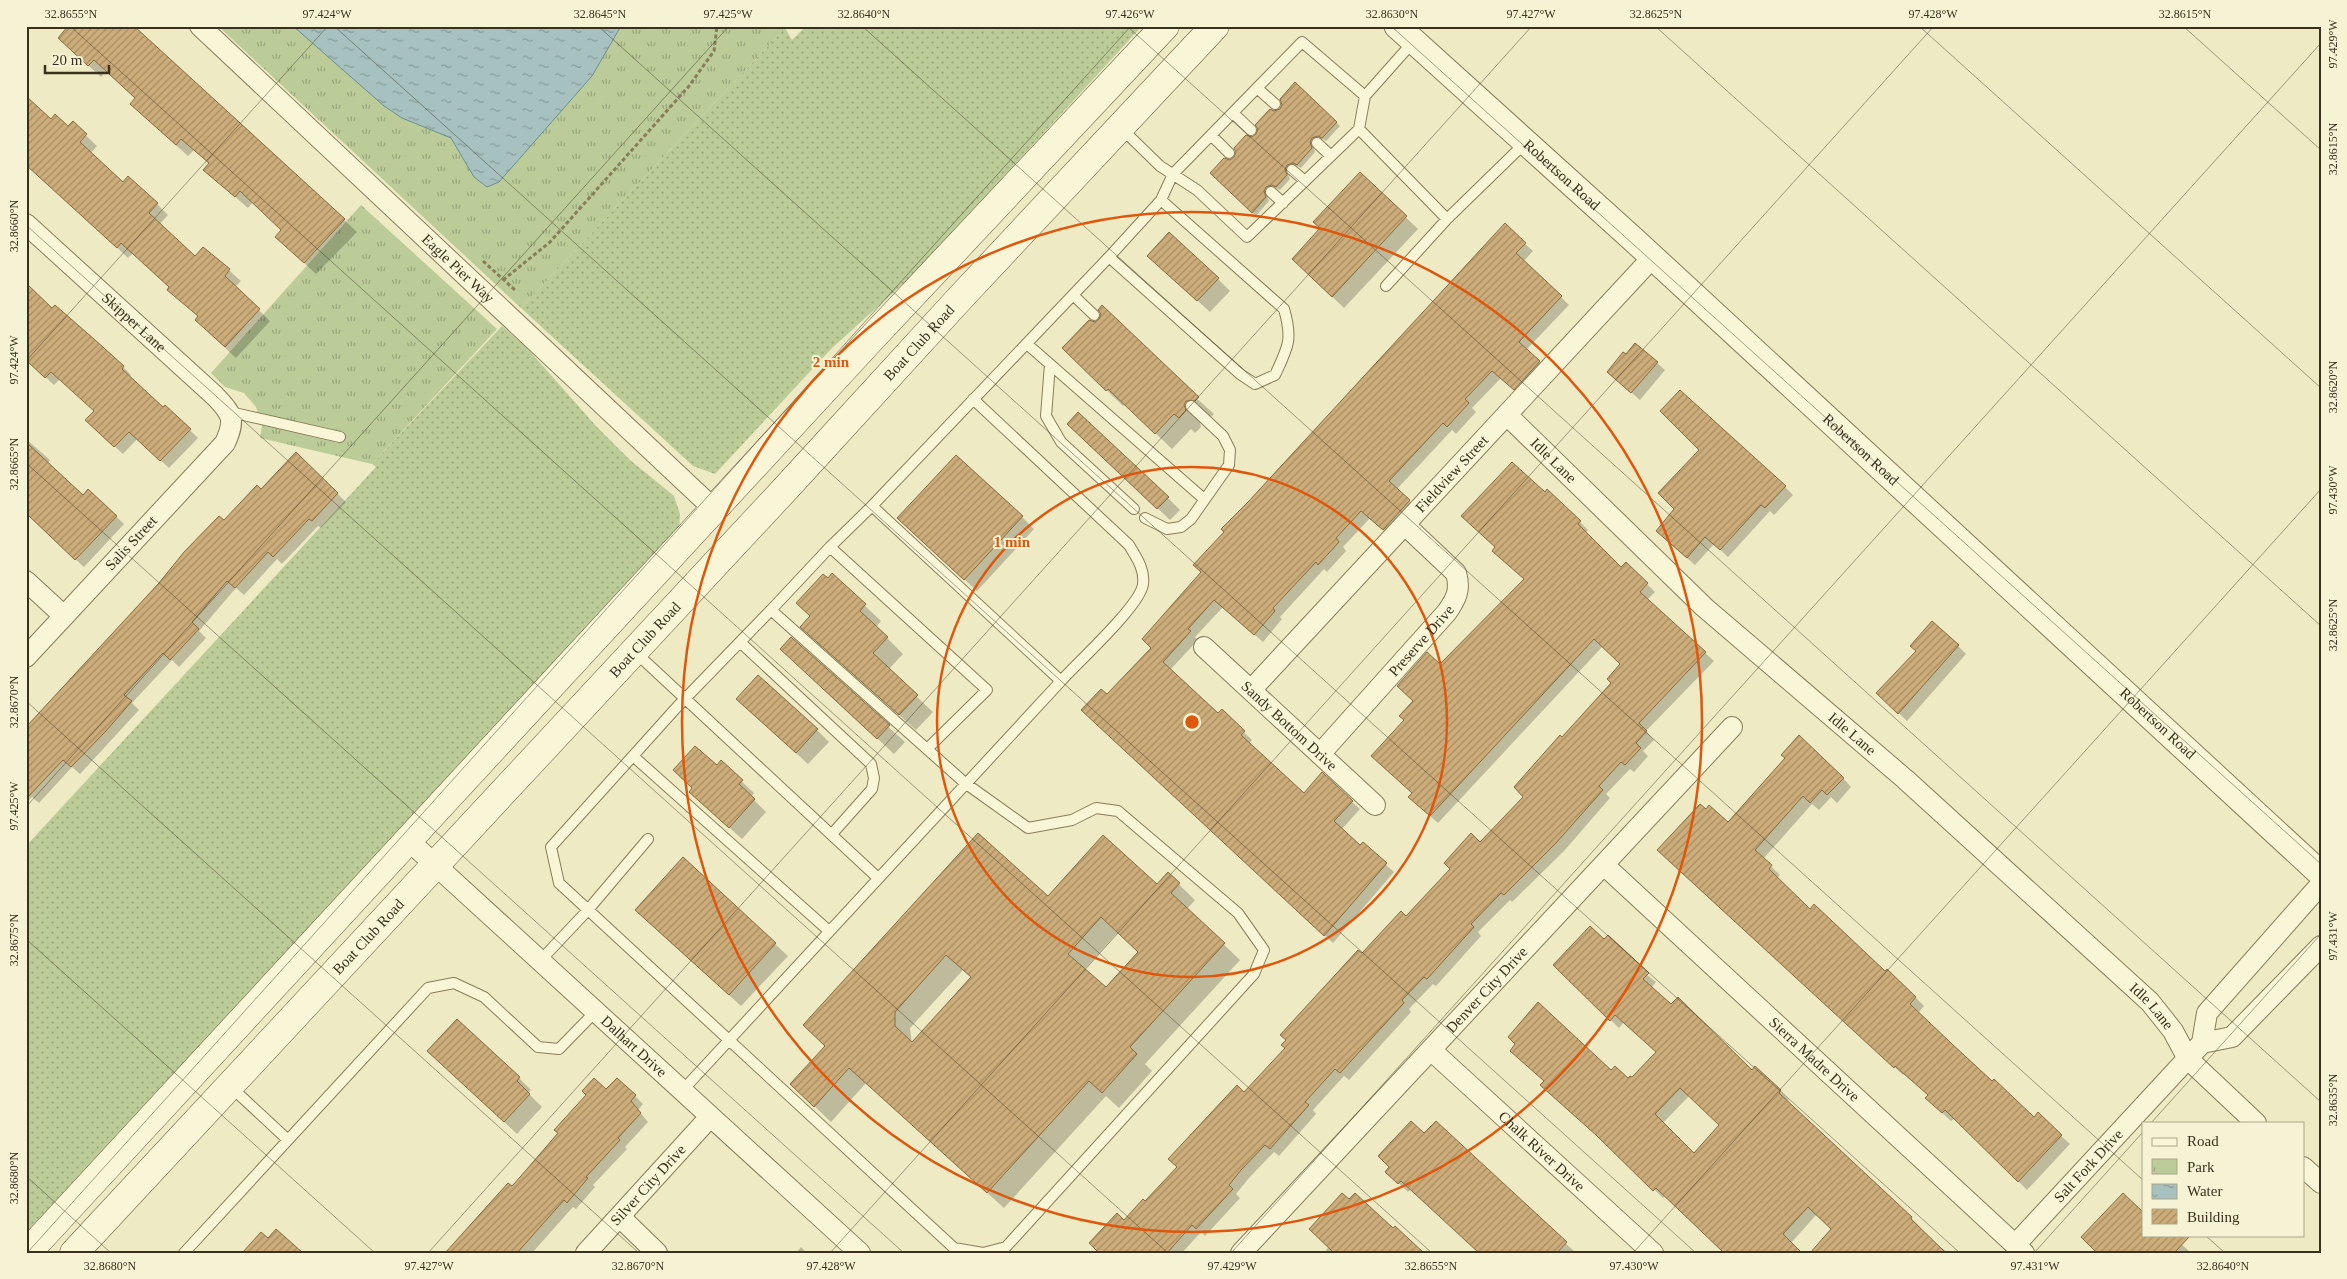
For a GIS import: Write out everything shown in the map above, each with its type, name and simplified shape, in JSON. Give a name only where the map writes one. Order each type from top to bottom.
[{"type":"main road","points":[[27,1253],[872,338],[1165,26]]},
{"type":"main road","name":"Boat Club Road","points":[[74,1253],[633,650],[788,486],[961,296],[1215,26]]},
{"type":"street","name":"Eagle Pier Way","points":[[200,26],[715,510]]},
{"type":"street","name":"Robertson Road","points":[[1405,34],[1653,257],[2321,874]]},
{"type":"street","name":"Skipper Lane","points":[[26,224],[231,419]]},
{"type":"street","name":"Fieldview Street","points":[[1252,690],[1653,257]]},
{"type":"street","name":"Idle Lane","points":[[1507,415],[1704,607],[1906,779],[2150,1002],[2173,1030],[2188,1059],[2255,1122]]},
{"type":"street","name":"Salis Street","points":[[26,657],[225,442],[231,419]]},
{"type":"street","name":"Preserve Drive","points":[[1320,754],[1447,612],[1456,599],[1459,585],[1456,573],[1405,525]]},
{"type":"street","points":[[26,581],[64,616]]},
{"type":"street","name":"Sandy Bottom Drive","points":[[1204,646],[1375,805]]},
{"type":"street","name":"Denver City Drive","points":[[1252,1249],[1431,1050],[1605,866],[1732,727]]},
{"type":"street","name":"Dalhart Drive","points":[[408,840],[539,962],[860,1253]]},
{"type":"street","name":"Sierra Madre Drive","points":[[1605,866],[2019,1249]]},
{"type":"street","points":[[2321,884],[2207,1014],[2202,1043],[2232,1037],[2321,946]]},
{"type":"street","name":"Salt Fork Drive","points":[[2019,1249],[2202,1043]]},
{"type":"street","name":"Chalk River Drive","points":[[1431,1050],[1653,1253]]},
{"type":"street","name":"Silver City Drive","points":[[586,1253],[710,1117]]},
{"type":"street","points":[[2304,1168],[2321,1183]]},
{"type":"street","points":[[620,1217],[658,1253]]},
{"type":"lane","points":[[1120,128],[1160,166],[1197,190],[1247,237],[1359,129],[1365,96],[1405,34]]},
{"type":"lane","points":[[771,610],[965,783],[1028,828],[1072,820],[1096,808],[1118,810],[1238,912],[1264,950],[1254,974],[1006,1247],[983,1253],[954,1248],[587,911],[559,883],[551,847],[686,698],[1109,258],[1161,200],[1173,174],[1302,42],[1365,96]]},
{"type":"lane","points":[[1257,88],[1275,104]]},
{"type":"lane","points":[[1233,113],[1250,130]]},
{"type":"lane","points":[[1359,129],[1447,219]]},
{"type":"lane","points":[[1211,135],[1229,153]]},
{"type":"lane","points":[[1386,286],[1447,219],[1526,142]]},
{"type":"lane","points":[[1317,143],[1331,156]]},
{"type":"lane","points":[[1292,170],[1305,181]]},
{"type":"lane","points":[[1271,192],[1283,203]]},
{"type":"lane","points":[[1109,258],[1240,374],[1255,384],[1275,375],[1287,348],[1290,331],[1284,309],[1161,200]]},
{"type":"lane","points":[[1073,295],[1094,315]]},
{"type":"lane","points":[[1027,344],[1204,499]]},
{"type":"lane","points":[[1050,364],[1046,416],[1061,442],[1134,508]]},
{"type":"lane","points":[[682,1091],[965,783],[1134,604],[1143,585],[1142,567],[1129,545],[973,399]]},
{"type":"lane","points":[[1145,518],[1167,529],[1181,528],[1192,519],[1229,465],[1230,450],[1223,436],[1191,406]]},
{"type":"lane","points":[[231,419],[340,437]]},
{"type":"lane","points":[[872,506],[1061,680]]},
{"type":"lane","points":[[830,547],[987,690],[928,749]]},
{"type":"lane","points":[[740,642],[871,764],[874,778],[872,789],[832,834]]},
{"type":"lane","points":[[633,650],[878,878]]},
{"type":"lane","points":[[633,756],[829,931]]},
{"type":"lane","points":[[539,962],[587,911],[648,839]]},
{"type":"lane","points":[[184,1253],[428,988],[454,983],[484,997],[538,1047],[559,1049],[595,1012]]},
{"type":"lane","points":[[230,1086],[288,1140]]},
{"type":"path","points":[[503,280],[550,242],[689,86],[714,51],[717,26]]},
{"type":"green space","points":[[218,26],[784,26],[785,28],[521,308]]},
{"type":"green space","points":[[806,26],[1142,26],[917,271],[831,349],[715,474],[693,466],[521,308],[785,28],[792,40]]},
{"type":"green space","points":[[361,205],[497,329],[372,464],[260,438],[262,426],[256,407],[244,393],[225,387],[211,373]]},
{"type":"green space","points":[[502,326],[526,347],[596,426],[630,460],[674,496],[680,514],[679,529],[26,1233],[26,846],[376,467],[372,464]]},
{"type":"water","points":[[293,26],[621,26],[592,76],[499,182],[487,187],[474,177],[451,138],[402,118],[384,106]]},
{"type":"building","points":[[68,26],[134,26],[345,219],[304,263],[275,237],[281,230],[240,191],[235,197],[203,170],[209,163],[181,139],[176,145],[130,104],[135,98],[94,60],[88,66],[58,38]]},
{"type":"building","points":[[1295,82],[1337,122],[1322,138],[1318,136],[1312,138],[1310,142],[1312,148],[1297,165],[1293,163],[1287,165],[1285,169],[1287,175],[1276,187],[1272,185],[1266,187],[1264,191],[1266,197],[1252,213],[1210,173],[1224,158],[1230,160],[1234,157],[1236,152],[1234,148],[1246,135],[1252,137],[1256,134],[1258,129],[1255,125],[1270,109],[1274,111],[1280,109],[1282,105],[1280,99]]},
{"type":"building","points":[[26,96],[51,119],[55,114],[68,126],[73,121],[87,134],[80,142],[123,182],[128,176],[158,203],[149,213],[195,256],[203,247],[230,269],[225,276],[260,309],[225,347],[195,320],[198,316],[167,290],[169,287],[121,243],[117,248],[26,165]]},
{"type":"building","points":[[1360,172],[1407,216],[1332,297],[1292,259],[1320,228],[1313,222]]},
{"type":"building","points":[[1505,223],[1526,243],[1516,253],[1562,296],[1519,342],[1540,361],[1514,390],[1492,371],[1465,399],[1469,403],[1447,427],[1443,423],[1389,481],[1410,500],[1383,530],[1361,511],[1336,538],[1339,542],[1318,565],[1316,562],[1273,608],[1275,611],[1254,635],[1214,600],[1188,629],[1191,631],[1163,662],[1218,713],[1222,709],[1245,731],[1241,735],[1304,793],[1322,772],[1353,801],[1334,821],[1360,845],[1363,842],[1387,863],[1324,936],[1081,710],[1101,689],[1107,694],[1151,648],[1142,639],[1201,572],[1193,565],[1224,532],[1221,529]]},
{"type":"building","points":[[1169,232],[1219,278],[1197,301],[1147,256]]},
{"type":"building","points":[[26,283],[52,308],[55,305],[94,339],[124,366],[122,369],[163,407],[165,405],[191,429],[160,461],[129,432],[114,447],[85,420],[94,411],[51,372],[45,378],[26,360]]},
{"type":"building","points":[[1102,305],[1199,397],[1195,401],[1186,401],[1184,405],[1186,410],[1179,418],[1174,414],[1155,434],[1108,389],[1106,391],[1062,348],[1089,320],[1095,322],[1099,319],[1101,314],[1098,310]]},
{"type":"building","points":[[1635,343],[1658,362],[1631,393],[1607,372],[1623,352],[1626,354]]},
{"type":"building","points":[[1680,390],[1786,486],[1765,508],[1761,505],[1720,550],[1705,537],[1687,558],[1656,531],[1674,509],[1658,493],[1699,450],[1660,411]]},
{"type":"building","points":[[1078,412],[1169,497],[1157,509],[1067,424]]},
{"type":"building","points":[[26,442],[83,495],[88,489],[117,516],[75,560],[26,513]]},
{"type":"building","points":[[296,452],[338,493],[312,521],[309,519],[273,557],[268,552],[235,588],[227,581],[192,622],[199,629],[170,660],[163,653],[124,695],[132,701],[106,731],[71,767],[63,760],[26,799],[26,727],[159,583],[184,552],[219,516],[224,520],[257,485],[261,489]]},
{"type":"building","points":[[956,455],[1023,516],[964,580],[897,518]]},
{"type":"building","points":[[1512,462],[1545,492],[1547,489],[1581,521],[1578,524],[1621,567],[1626,562],[1648,583],[1640,592],[1706,652],[1639,723],[1647,731],[1636,743],[1641,748],[1625,765],[1621,762],[1599,786],[1603,790],[1556,843],[1504,895],[1501,893],[1471,924],[1474,927],[1427,979],[1424,977],[1402,1000],[1404,1003],[1340,1073],[1335,1069],[1305,1102],[1309,1105],[1270,1149],[1265,1145],[1241,1170],[1229,1185],[1233,1189],[1196,1229],[1192,1225],[1167,1253],[1099,1253],[1089,1243],[1117,1213],[1124,1220],[1177,1167],[1168,1159],[1237,1085],[1244,1092],[1285,1048],[1281,1045],[1286,1040],[1280,1035],[1358,950],[1362,953],[1401,911],[1406,916],[1450,869],[1444,863],[1471,833],[1480,842],[1523,797],[1514,787],[1560,735],[1562,737],[1611,683],[1607,679],[1620,664],[1594,639],[1430,816],[1408,797],[1412,793],[1371,756],[1404,720],[1399,716],[1413,701],[1397,686],[1427,652],[1440,664],[1524,579],[1492,551],[1495,547],[1461,516]]},
{"type":"building","points":[[832,573],[866,604],[860,611],[888,637],[873,653],[918,695],[899,715],[800,627],[810,616],[796,603],[823,574],[828,578]]},
{"type":"building","points":[[1932,621],[1959,645],[1898,714],[1876,693],[1916,651],[1910,646]]},
{"type":"building","points":[[791,637],[890,725],[877,739],[780,649]]},
{"type":"building","points":[[758,675],[818,729],[796,753],[736,699]]},
{"type":"building","points":[[1799,735],[1844,778],[1827,795],[1822,790],[1810,803],[1803,796],[1755,850],[1772,865],[1769,869],[1810,909],[1814,904],[1885,971],[1887,969],[1916,997],[1910,1004],[1951,1043],[1992,1081],[1994,1079],[2034,1117],[2038,1112],[2062,1135],[2018,1182],[1945,1110],[1942,1113],[1925,1098],[1928,1095],[1895,1066],[1894,1068],[1657,850],[1700,804],[1706,809],[1709,805],[1728,822],[1785,758],[1781,755]]},
{"type":"building","points":[[695,746],[717,765],[721,760],[743,780],[739,784],[755,799],[729,828],[689,792],[692,788],[673,770]]},
{"type":"building","points":[[978,833],[1048,896],[1103,835],[1157,884],[1168,872],[1180,883],[1171,893],[1225,943],[1130,1047],[1137,1054],[1102,1093],[1089,1081],[987,1193],[849,1068],[814,1107],[790,1084],[825,1046],[803,1025]],"holes":[[[1101,917],[1138,952],[1106,987],[1068,954]],[[946,955],[971,977],[912,1042],[895,1026],[895,1012]]]},
{"type":"building","points":[[683,857],[776,943],[729,995],[635,910]]},
{"type":"building","points":[[1590,926],[1604,939],[1608,935],[1649,973],[1643,979],[1671,1004],[1678,997],[1752,1070],[1755,1066],[1781,1090],[1779,1093],[1912,1217],[1911,1219],[1946,1253],[1810,1253],[1831,1229],[1808,1207],[1783,1234],[1802,1253],[1724,1253],[1656,1188],[1653,1191],[1596,1135],[1540,1085],[1544,1081],[1510,1051],[1515,1044],[1508,1037],[1538,1002],[1611,1070],[1615,1066],[1628,1078],[1632,1077],[1656,1052],[1615,1015],[1610,1021],[1553,965]],"holes":[[[1680,1088],[1719,1125],[1694,1153],[1655,1114]]]},
{"type":"building","points":[[457,1019],[520,1077],[517,1081],[530,1094],[504,1122],[427,1051]]},
{"type":"building","points":[[594,1078],[606,1089],[617,1078],[636,1095],[631,1101],[641,1113],[618,1138],[620,1140],[586,1177],[588,1178],[567,1203],[564,1200],[517,1253],[445,1253],[508,1183],[512,1186],[558,1133],[554,1130],[586,1095],[582,1091]]},
{"type":"building","points":[[1411,1121],[1424,1133],[1436,1121],[1567,1242],[1557,1253],[1479,1253],[1401,1181],[1398,1184],[1385,1172],[1389,1167],[1378,1156]]},
{"type":"building","points":[[1342,1193],[1349,1199],[1355,1193],[1424,1253],[1334,1253],[1309,1229]]},
{"type":"building","points":[[2123,1193],[2142,1211],[2142,1236],[2190,1236],[2174,1253],[2097,1253],[2081,1237]]},
{"type":"building","points":[[276,1229],[303,1253],[242,1253],[261,1232],[268,1238]]}]
